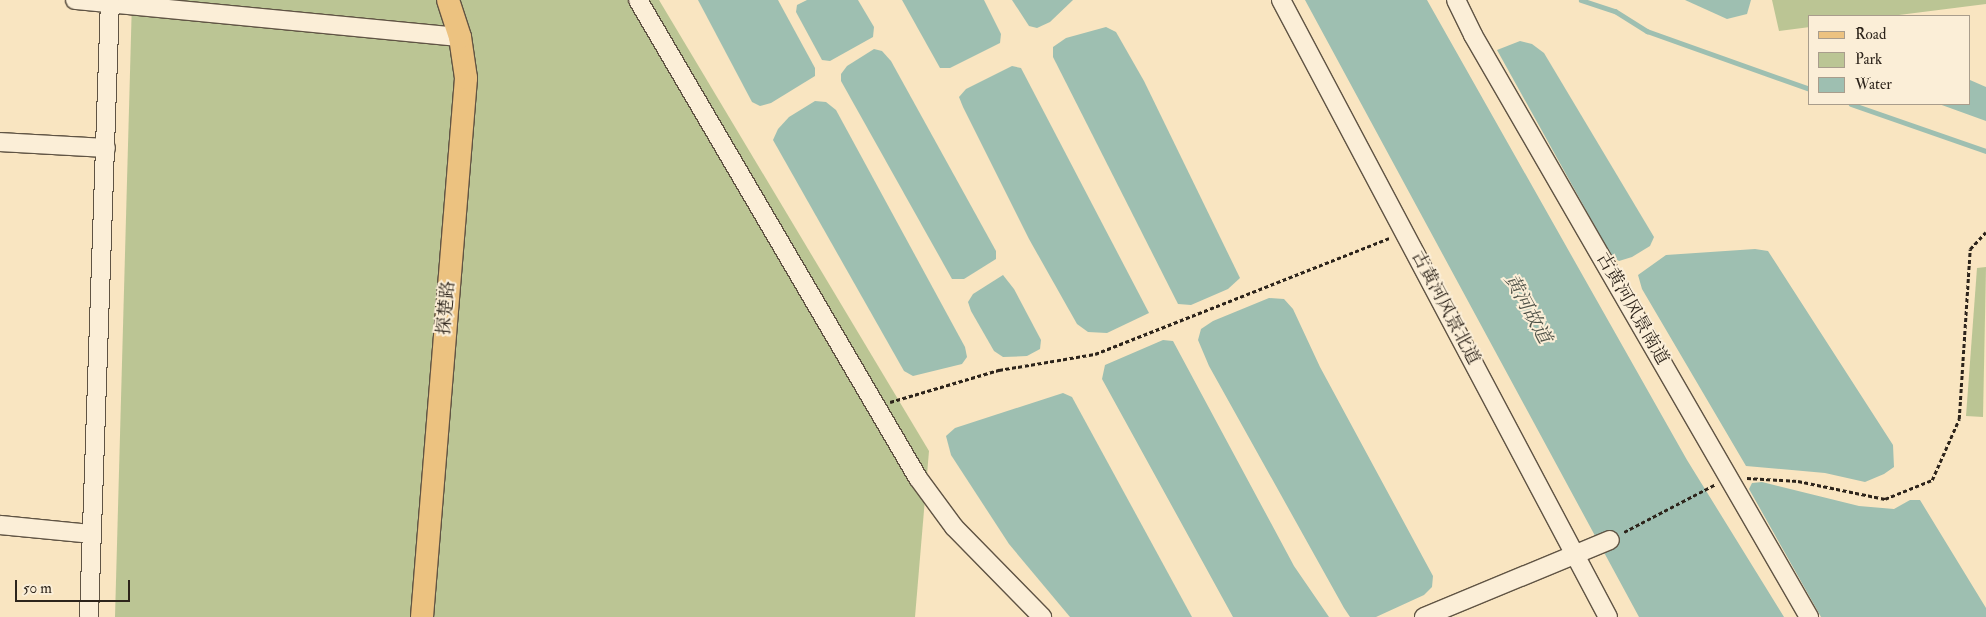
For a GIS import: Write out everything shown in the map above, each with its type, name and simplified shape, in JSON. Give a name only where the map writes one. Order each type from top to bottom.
[{"type":"main road","name":"探楚路","points":[[422,617],[466,78],[460,37],[448,0]]},
{"type":"street","points":[[75,0],[460,37]]},
{"type":"street","points":[[638,0],[918,478],[954,527],[1042,617]]},
{"type":"street","name":"古黄河风景北道","points":[[1281,0],[1577,555],[1608,617]]},
{"type":"street","name":"古黄河风景南道","points":[[1456,0],[1473,35],[1730,476],[1809,617]]},
{"type":"street","points":[[89,617],[110,2]]},
{"type":"street","points":[[0,142],[106,148]]},
{"type":"street","points":[[0,525],[92,534]]},
{"type":"street","points":[[1424,617],[1610,540]]},
{"type":"path","points":[[876,406],[999,370],[1095,354],[1405,232]]},
{"type":"path","points":[[1610,540],[1730,476],[1798,481],[1885,499],[1932,480],[1958,419],[1970,248],[1986,232]]},
{"type":"green space","points":[[132,0],[659,0],[929,451],[915,617],[115,617]]},
{"type":"green space","points":[[1772,0],[1986,0],[1986,4],[1899,15],[1808,15],[1808,27],[1779,31]]},
{"type":"green space","points":[[1986,267],[1983,417],[1966,416],[1977,268]]},
{"type":"water","points":[[698,0],[778,0],[815,68],[815,76],[771,103],[760,106],[752,102]]},
{"type":"water","points":[[807,0],[858,0],[874,27],[873,37],[830,61],[822,60],[796,12],[797,5]]},
{"type":"water","points":[[902,0],[984,0],[1001,34],[1000,43],[950,68],[940,68]]},
{"type":"water","points":[[1012,0],[1073,0],[1050,22],[1037,28],[1029,26]]},
{"type":"water","name":"黄河故道","points":[[1305,0],[1427,0],[1687,460],[1784,617],[1639,617]]},
{"type":"water","points":[[1685,0],[1751,0],[1747,14],[1727,19]]},
{"type":"water","points":[[1106,27],[1116,32],[1144,81],[1240,278],[1228,289],[1191,305],[1178,304],[1053,57],[1053,47],[1066,38]]},
{"type":"water","points":[[1520,41],[1532,44],[1544,53],[1654,237],[1650,246],[1632,257],[1619,261],[1612,257],[1497,50]]},
{"type":"water","points":[[874,49],[882,51],[891,61],[996,251],[996,259],[964,279],[952,279],[841,81],[841,74],[847,66]]},
{"type":"water","points":[[1012,66],[1021,68],[1149,313],[1107,333],[1088,332],[1077,324],[1029,239],[959,97],[966,89]]},
{"type":"water","points":[[1971,80],[1986,87],[1986,121],[1942,105],[1971,105]]},
{"type":"water","points":[[815,101],[826,102],[836,110],[965,347],[967,357],[962,364],[913,376],[904,371],[773,140],[778,129],[789,117]]},
{"type":"water","points":[[1755,249],[1768,251],[1893,445],[1894,467],[1884,474],[1865,482],[1825,473],[1746,466],[1642,289],[1638,275],[1666,255]]},
{"type":"water","points":[[1003,275],[1014,289],[1041,340],[1040,349],[1027,356],[1003,357],[994,351],[971,311],[968,302],[973,294]]},
{"type":"water","points":[[1269,298],[1284,299],[1293,309],[1320,367],[1433,576],[1432,587],[1424,595],[1376,617],[1350,617],[1344,608],[1209,366],[1198,340],[1201,329],[1213,321]]},
{"type":"water","points":[[1163,340],[1173,341],[1294,566],[1329,617],[1233,617],[1102,379],[1105,365]]},
{"type":"water","points":[[1063,393],[1072,397],[1192,617],[1070,617],[1009,544],[951,455],[946,436],[955,428]]},
{"type":"water","points":[[1762,482],[1859,506],[1894,509],[1910,500],[1920,500],[1986,608],[1986,617],[1821,617],[1749,489],[1752,483]]},
{"type":"waterway","points":[[1581,0],[1615,11],[1647,31],[1808,88]]},
{"type":"waterway","points":[[1854,105],[1986,151]]}]
